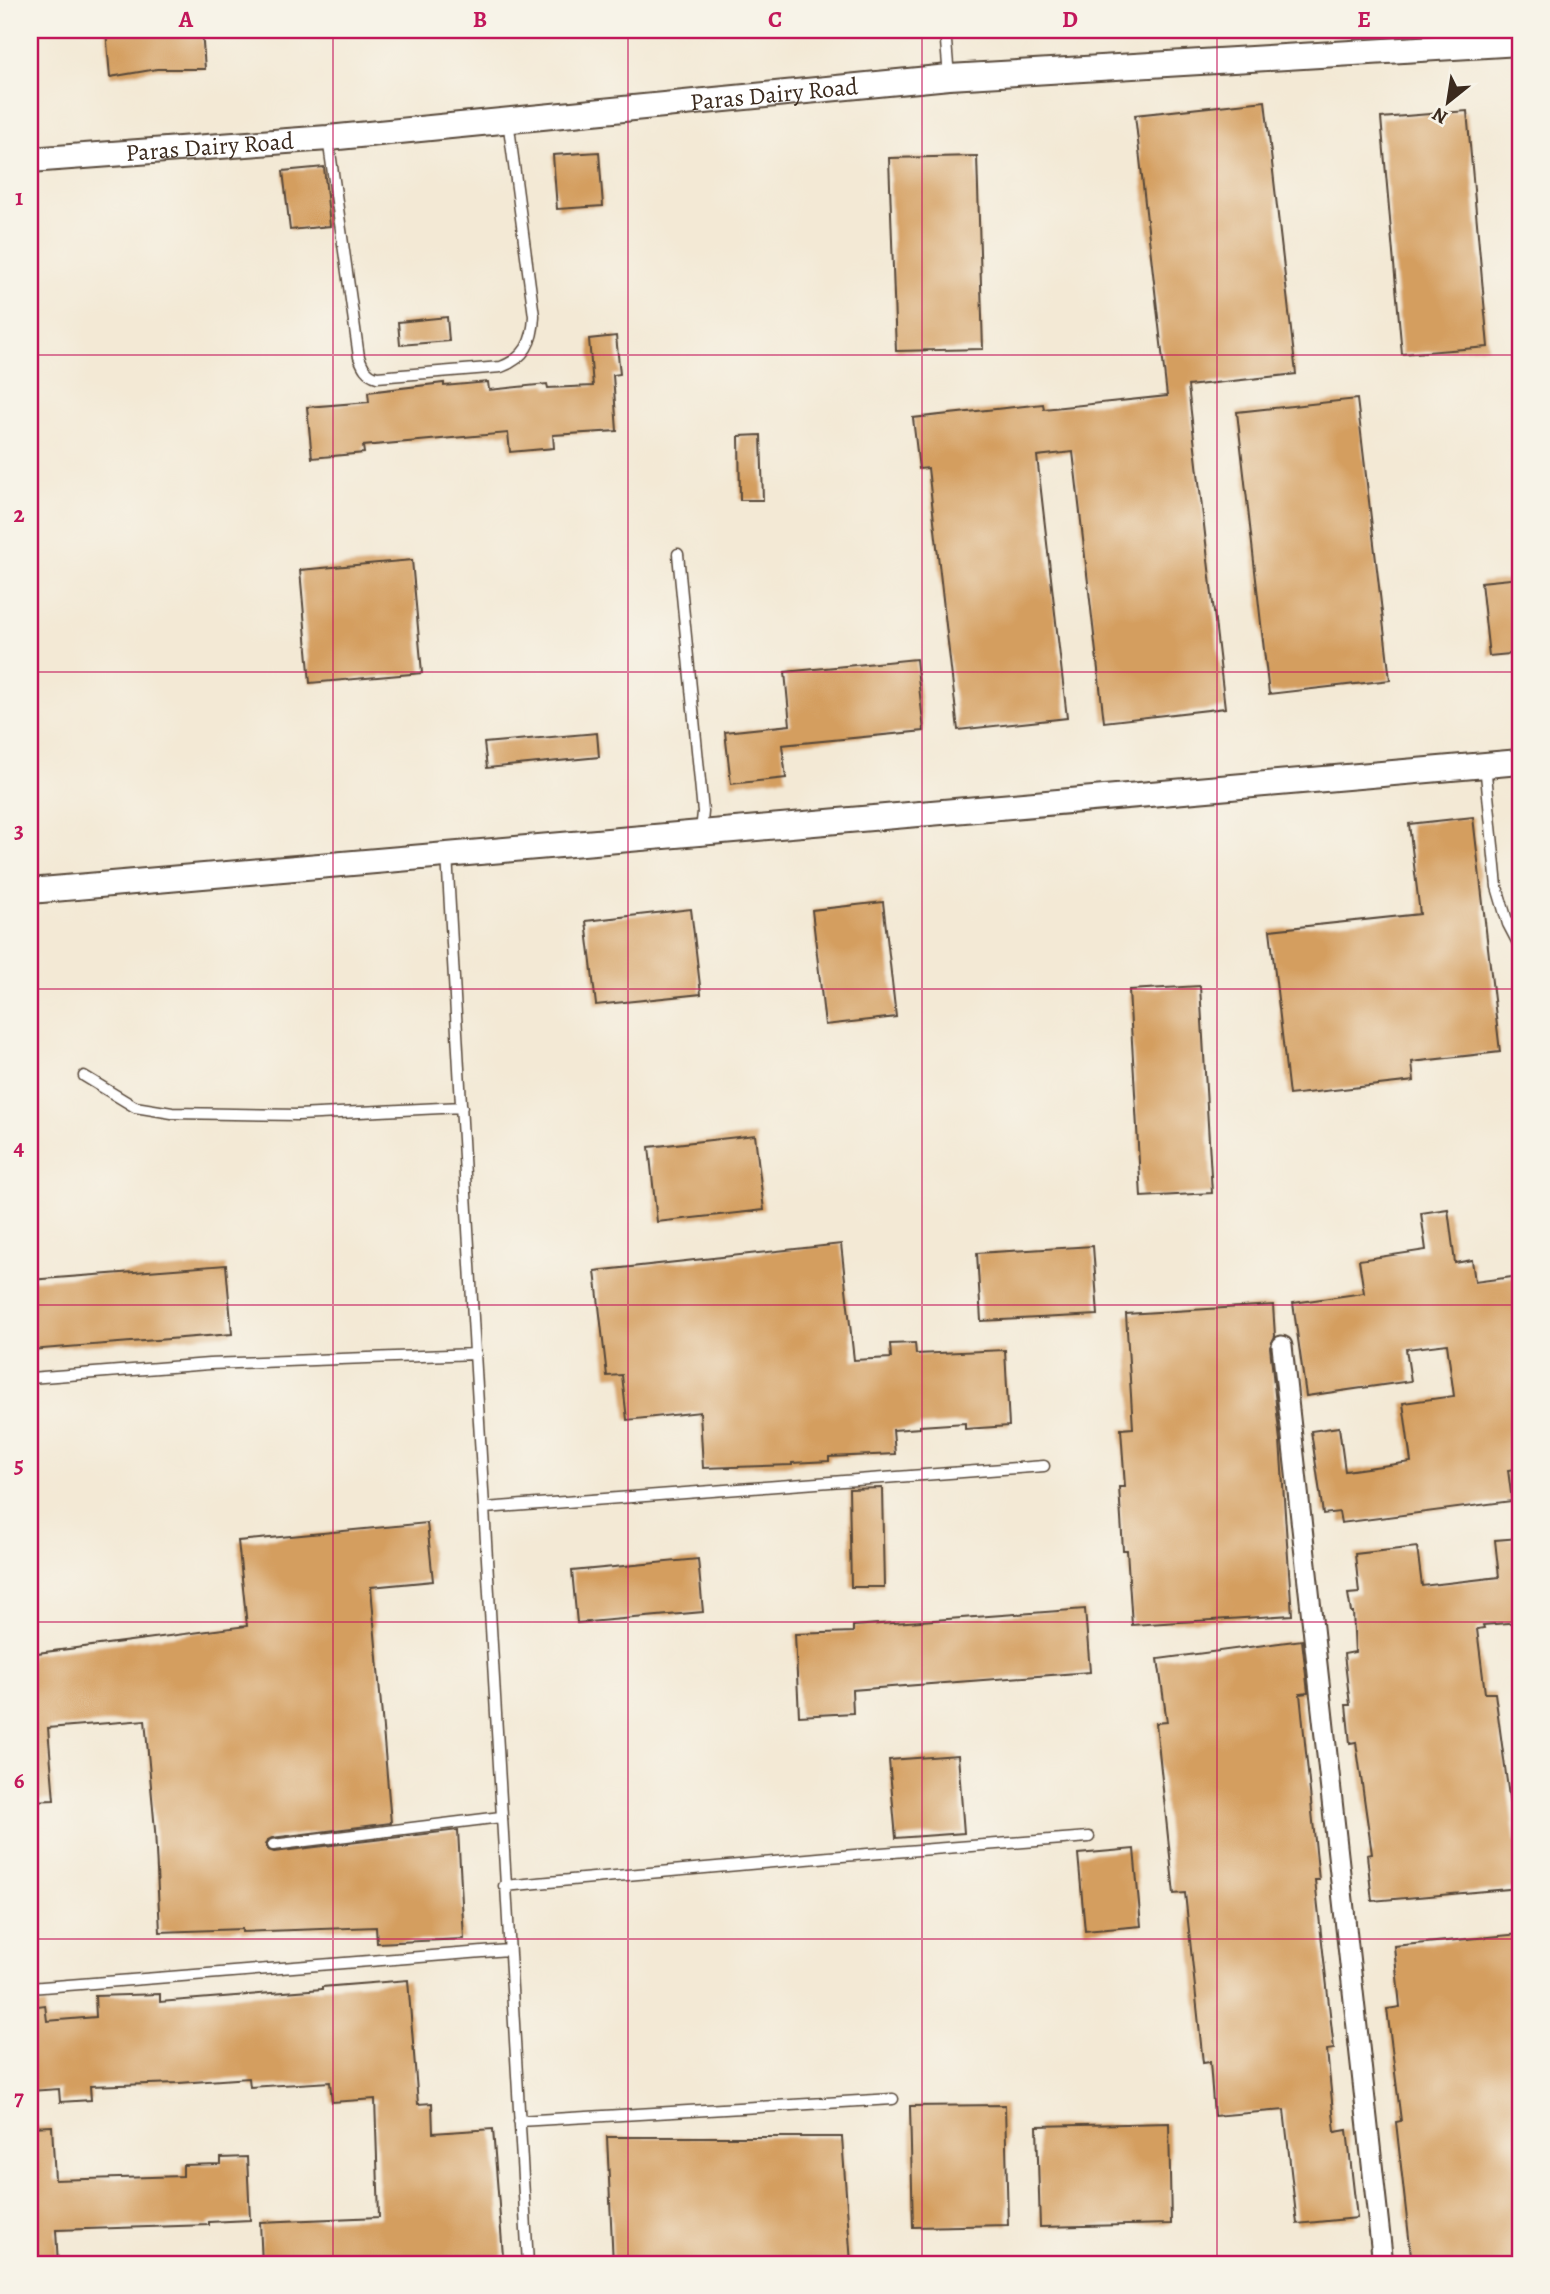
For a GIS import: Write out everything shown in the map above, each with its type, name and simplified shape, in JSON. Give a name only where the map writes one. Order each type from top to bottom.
[{"type":"street","name":"Paras Dairy Road","points":[[30,160],[328,138],[949,77],[1520,43]]},
{"type":"street","points":[[30,891],[1520,762]]},
{"type":"street","points":[[1282,1346],[1384,2264]]},
{"type":"lane","points":[[945,30],[949,77]]},
{"type":"lane","points":[[328,138],[359,357],[369,375],[377,377],[501,367],[513,363],[529,345],[534,317],[508,119]]},
{"type":"lane","points":[[678,554],[703,812],[701,833]]},
{"type":"lane","points":[[1485,764],[1497,887],[1508,924],[1520,947]]},
{"type":"lane","points":[[447,853],[504,1886],[528,2264]]},
{"type":"lane","points":[[84,1076],[135,1107],[172,1113],[298,1115],[461,1107]]},
{"type":"lane","points":[[30,1378],[209,1364],[476,1354]]},
{"type":"lane","points":[[485,1508],[1044,1466]]},
{"type":"lane","points":[[273,1845],[501,1817]]},
{"type":"lane","points":[[504,1886],[1089,1837]]},
{"type":"lane","points":[[30,1988],[508,1950]]},
{"type":"lane","points":[[519,2121],[893,2099]]},
{"type":"building","points":[[106,30],[202,30],[205,69],[157,69],[110,77]]},
{"type":"building","points":[[1265,101],[1296,374],[1188,386],[1225,708],[1104,722],[1073,452],[1037,456],[1067,718],[958,730],[928,468],[919,469],[913,418],[1043,404],[1044,409],[1167,396],[1135,115]]},
{"type":"building","points":[[1467,111],[1488,347],[1402,354],[1381,118]]},
{"type":"building","points":[[599,152],[603,206],[557,209],[553,155]]},
{"type":"building","points":[[977,156],[983,349],[896,351],[889,158]]},
{"type":"building","points":[[324,167],[330,226],[290,230],[283,171]]},
{"type":"building","points":[[447,317],[449,341],[400,345],[398,322]]},
{"type":"building","points":[[616,336],[620,374],[613,375],[617,431],[553,435],[554,448],[510,452],[508,433],[363,446],[364,453],[312,458],[307,407],[369,402],[368,392],[444,383],[444,386],[488,382],[489,390],[547,384],[548,388],[593,386],[589,339]]},
{"type":"building","points":[[1357,399],[1390,680],[1269,694],[1237,412]]},
{"type":"building","points":[[761,435],[763,500],[740,500],[739,436]]},
{"type":"building","points":[[412,560],[422,673],[310,683],[300,570]]},
{"type":"building","points":[[1520,578],[1520,653],[1489,656],[1481,582]]},
{"type":"building","points":[[916,659],[924,731],[782,745],[786,778],[731,784],[725,732],[790,725],[785,672]]},
{"type":"building","points":[[597,733],[599,757],[487,768],[484,743]]},
{"type":"building","points":[[1473,817],[1500,1052],[1412,1062],[1414,1081],[1289,1095],[1270,930],[1420,914],[1409,824]]},
{"type":"building","points":[[883,902],[896,1017],[825,1025],[812,910]]},
{"type":"building","points":[[691,909],[701,994],[596,1005],[586,921]]},
{"type":"building","points":[[1200,986],[1212,1193],[1141,1197],[1129,990]]},
{"type":"building","points":[[755,1135],[764,1210],[657,1222],[649,1147]]},
{"type":"building","points":[[1448,1209],[1455,1263],[1472,1260],[1475,1282],[1520,1276],[1520,1360],[1515,1361],[1520,1398],[1520,1468],[1508,1470],[1512,1501],[1341,1523],[1339,1512],[1323,1514],[1311,1431],[1339,1427],[1345,1471],[1411,1462],[1403,1403],[1454,1396],[1447,1344],[1406,1349],[1411,1381],[1306,1396],[1293,1303],[1364,1293],[1359,1260],[1426,1250],[1421,1213]]},
{"type":"building","points":[[841,1244],[854,1360],[891,1358],[890,1344],[915,1343],[916,1354],[1005,1350],[1009,1426],[965,1429],[965,1423],[893,1430],[895,1454],[829,1457],[829,1461],[792,1465],[703,1468],[700,1412],[627,1420],[622,1375],[607,1376],[595,1271]]},
{"type":"building","points":[[1093,1246],[1098,1315],[981,1321],[977,1253]]},
{"type":"building","points":[[226,1265],[232,1334],[30,1350],[30,1280]]},
{"type":"building","points":[[1273,1305],[1275,1336],[1270,1347],[1280,1441],[1292,1615],[1132,1625],[1119,1487],[1125,1487],[1121,1429],[1133,1428],[1126,1314]]},
{"type":"building","points":[[882,1488],[884,1587],[851,1587],[849,1489]]},
{"type":"building","points":[[427,1523],[433,1581],[371,1587],[391,1823],[272,1838],[266,1845],[268,1850],[274,1852],[458,1830],[464,1939],[377,1943],[376,1927],[160,1932],[155,1830],[145,1720],[48,1728],[54,1800],[30,1801],[30,1654],[247,1626],[238,1541]]},
{"type":"building","points":[[1520,1538],[1520,1622],[1483,1625],[1484,1628],[1477,1629],[1485,1693],[1495,1693],[1515,1841],[1519,1841],[1520,1888],[1372,1901],[1367,1855],[1372,1854],[1356,1742],[1350,1743],[1346,1705],[1350,1705],[1344,1654],[1355,1652],[1353,1612],[1348,1594],[1359,1593],[1355,1554],[1417,1547],[1422,1586],[1499,1577],[1495,1540]]},
{"type":"building","points":[[698,1559],[703,1612],[577,1623],[572,1571]]},
{"type":"building","points":[[1085,1609],[1090,1672],[852,1690],[853,1713],[799,1716],[795,1634],[853,1632],[853,1626]]},
{"type":"building","points":[[1302,1640],[1308,1693],[1300,1694],[1319,1880],[1315,1880],[1334,2049],[1327,2050],[1335,2132],[1347,2130],[1357,2218],[1297,2224],[1284,2110],[1214,2116],[1210,2062],[1203,2063],[1185,1893],[1174,1894],[1156,1723],[1167,1722],[1158,1659]]},
{"type":"building","points":[[958,1755],[964,1833],[896,1838],[889,1760]]},
{"type":"building","points":[[1134,1849],[1141,1926],[1085,1931],[1078,1854]]},
{"type":"building","points":[[1520,1934],[1520,2264],[1412,2264],[1396,2122],[1401,2121],[1387,2009],[1400,2007],[1394,1946]]},
{"type":"building","points":[[408,1980],[418,2104],[432,2103],[433,2133],[493,2129],[503,2256],[430,2261],[431,2264],[262,2264],[260,2222],[379,2217],[375,2099],[332,2102],[330,2082],[250,2087],[249,2078],[90,2086],[91,2100],[60,2102],[59,2089],[30,2091],[30,2007],[45,2005],[47,2021],[96,2017],[95,1996],[160,1994],[160,2002]]},
{"type":"building","points":[[1005,2105],[1008,2225],[913,2227],[910,2106]]},
{"type":"building","points":[[1169,2123],[1171,2224],[1040,2227],[1037,2126]]},
{"type":"building","points":[[52,2126],[55,2180],[183,2176],[183,2165],[221,2164],[221,2158],[247,2157],[250,2220],[209,2222],[209,2225],[56,2230],[58,2264],[30,2264],[30,2127]]},
{"type":"building","points":[[607,2137],[842,2137],[851,2264],[613,2264]]}]
